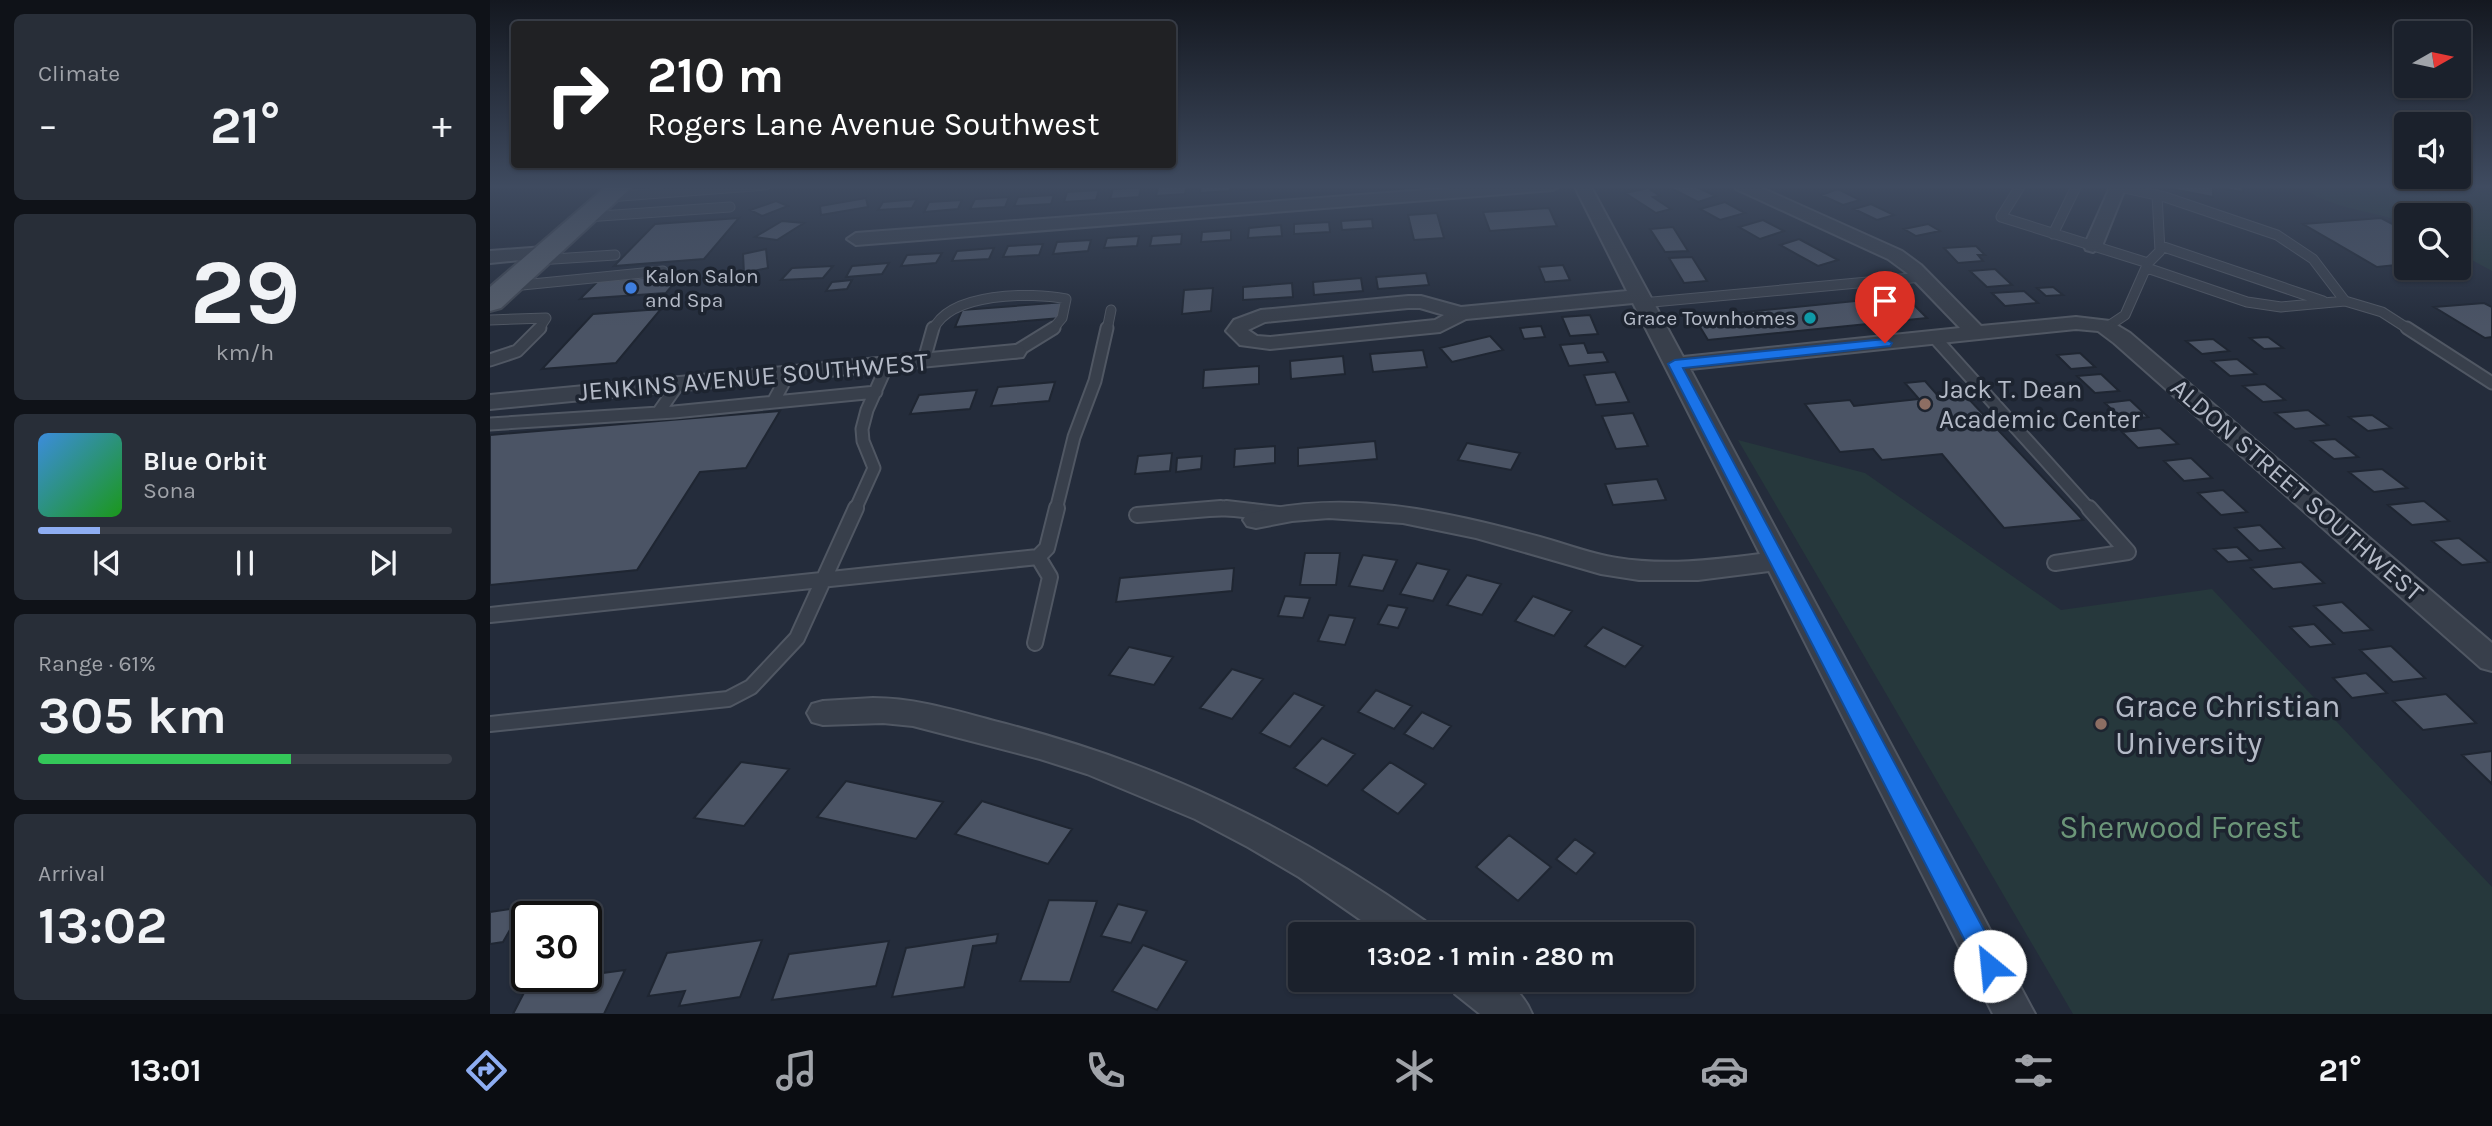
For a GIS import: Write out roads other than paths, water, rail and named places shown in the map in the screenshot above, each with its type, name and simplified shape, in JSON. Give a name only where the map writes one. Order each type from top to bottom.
[{"type":"main road","points":[[499,294],[568,232]]},
{"type":"street","points":[[856,239],[942,232]]},
{"type":"street","points":[[1606,232],[2015,1014]]},
{"type":"street","points":[[1846,232],[1905,262],[1976,333]]},
{"type":"street","points":[[2093,246],[2098,232]]},
{"type":"street","points":[[490,257],[541,256]]},
{"type":"street","points":[[1461,313],[1451,321],[1427,328],[1270,343],[1253,343],[1242,338],[1237,331],[1241,324],[1261,316],[1408,302],[1421,302],[1461,313],[1641,300]]},
{"type":"street","points":[[1675,364],[2076,323],[2103,326]]},
{"type":"street","name":"ALDON STREET SOUTHWEST","points":[[2103,326],[2119,334],[2492,660]]},
{"type":"street","name":"JENKINS AVENUE SOUTHWEST","points":[[490,402],[1015,352]]},
{"type":"street","points":[[1267,517],[1316,509],[1362,510],[1444,520],[1619,568],[1678,571],[1777,561]]},
{"type":"street","points":[[823,713],[904,712],[1036,743],[1093,760],[1201,805],[1256,834],[1320,871],[1394,922]]},
{"type":"street","points":[[1484,992],[1512,1014]]},
{"type":"lane","points":[[2048,232],[2148,265],[2247,302],[2281,307],[2345,301],[2382,312],[2492,383]]},
{"type":"lane","points":[[2103,326],[2125,315],[2148,265],[2160,251],[2160,232]]},
{"type":"lane","points":[[2269,232],[2313,259],[2345,301]]},
{"type":"lane","points":[[2161,246],[2329,302]]},
{"type":"lane","points":[[541,256],[615,255]]},
{"type":"lane","points":[[499,294],[663,271]]},
{"type":"lane","points":[[1641,300],[1922,277]]},
{"type":"lane","points":[[924,360],[936,321],[953,308],[990,299],[1029,296],[1056,296],[1066,299],[1067,314],[1059,324],[1015,352]]},
{"type":"lane","points":[[490,615],[1038,557],[1047,548],[1074,437],[1096,381],[1111,310]]},
{"type":"lane","points":[[490,320],[546,318],[545,323],[517,351],[490,360]]},
{"type":"lane","points":[[1935,338],[2128,552],[2055,564]]},
{"type":"lane","points":[[490,724],[728,699],[751,687],[797,638],[874,468],[871,456],[862,442],[861,429],[888,363]]},
{"type":"lane","points":[[773,402],[789,373]]},
{"type":"lane","points":[[657,413],[679,383]]},
{"type":"lane","points":[[490,424],[657,413],[876,393]]},
{"type":"lane","points":[[1137,515],[1244,507],[1267,517]]},
{"type":"lane","points":[[1035,643],[1050,577],[1038,557]]},
{"type":"place","name":"Kalon Salon and Spa","points":[[631,288]]},
{"type":"place","name":"Grace Townhomes","points":[[1810,318]]},
{"type":"place","name":"Jack T. Dean Academic Center","points":[[1925,404]]},
{"type":"place","name":"Grace Christian University","points":[[2101,724]]},
{"type":"park label","name":"Sherwood Forest","points":[[2180,827]]}]
